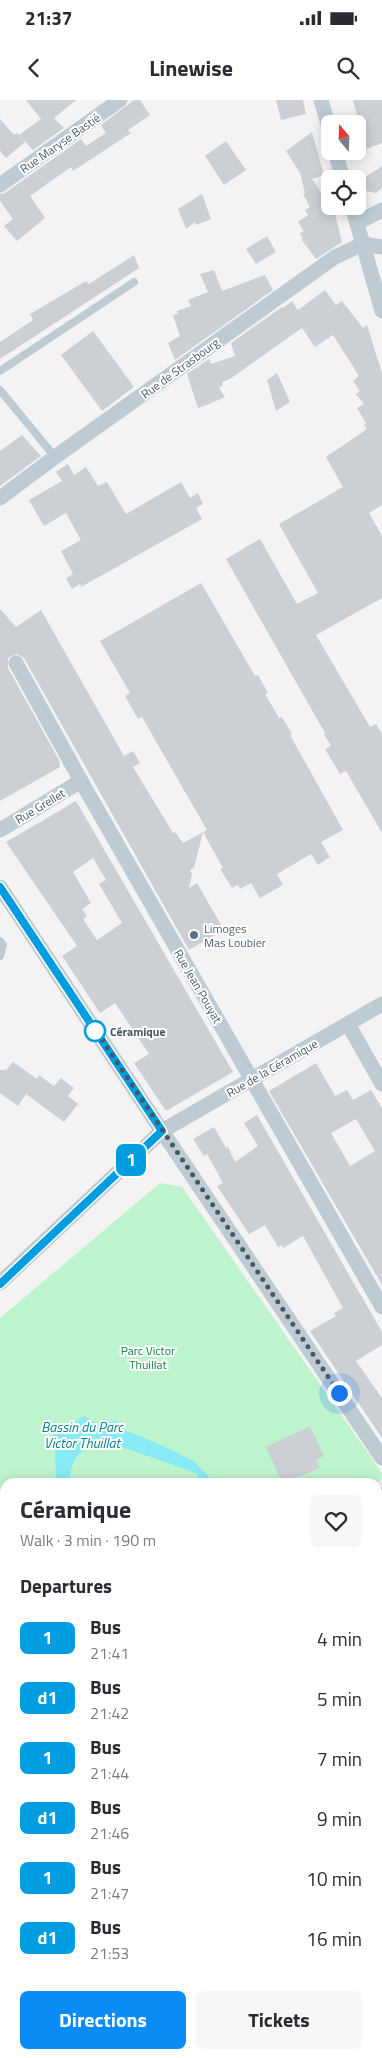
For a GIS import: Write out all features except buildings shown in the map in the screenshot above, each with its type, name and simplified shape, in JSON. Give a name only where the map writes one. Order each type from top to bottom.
[{"type":"street","name":"Rue Maryse Bastié","points":[[0,185],[120,100]]},
{"type":"street","points":[[322,100],[326,115]]},
{"type":"street","points":[[357,223],[382,210]]},
{"type":"street","points":[[355,215],[382,311]]},
{"type":"street","points":[[363,244],[382,247]]},
{"type":"street","name":"Rue de Strasbourg","points":[[0,498],[335,257],[363,244]]},
{"type":"street","name":"Rue Jean Pouyat","points":[[16,663],[81,781],[382,1307]]},
{"type":"street","name":"Rue Grellet","points":[[0,830],[81,781]]},
{"type":"street","points":[[0,886],[162,1131],[378,1442],[382,1458]]},
{"type":"street","name":"Rue de la Céramique","points":[[0,1284],[162,1131],[382,1004]]},
{"type":"street","points":[[348,1024],[382,1084]]},
{"type":"lane","points":[[0,371],[134,282]]},
{"type":"lane","points":[[0,390],[55,457]]},
{"type":"lane","points":[[0,941],[3,945],[0,956]]},
{"type":"green space","name":"Parc Victor Thuillat","points":[[160,1183],[182,1187],[382,1473],[381,1478],[0,1478],[0,1318]]},
{"type":"water","name":"Bassin du Parc Victor Thuillat","points":[[84,1416],[97,1424],[117,1421],[126,1431],[194,1461],[210,1478],[198,1478],[198,1474],[125,1448],[98,1444],[83,1450],[77,1456],[69,1478],[56,1478],[55,1450],[49,1439],[57,1432],[62,1433]]},
{"type":"bus line","name":"1","points":[[0,887],[162,1131],[0,1284]]},
{"type":"place","name":"Limoges Mas Loubier","points":[[194,935]]},
{"type":"place","name":"Céramique","points":[[95,1031]]},
{"type":"route","points":[[95,1031],[94,1028],[339,1393]]}]
